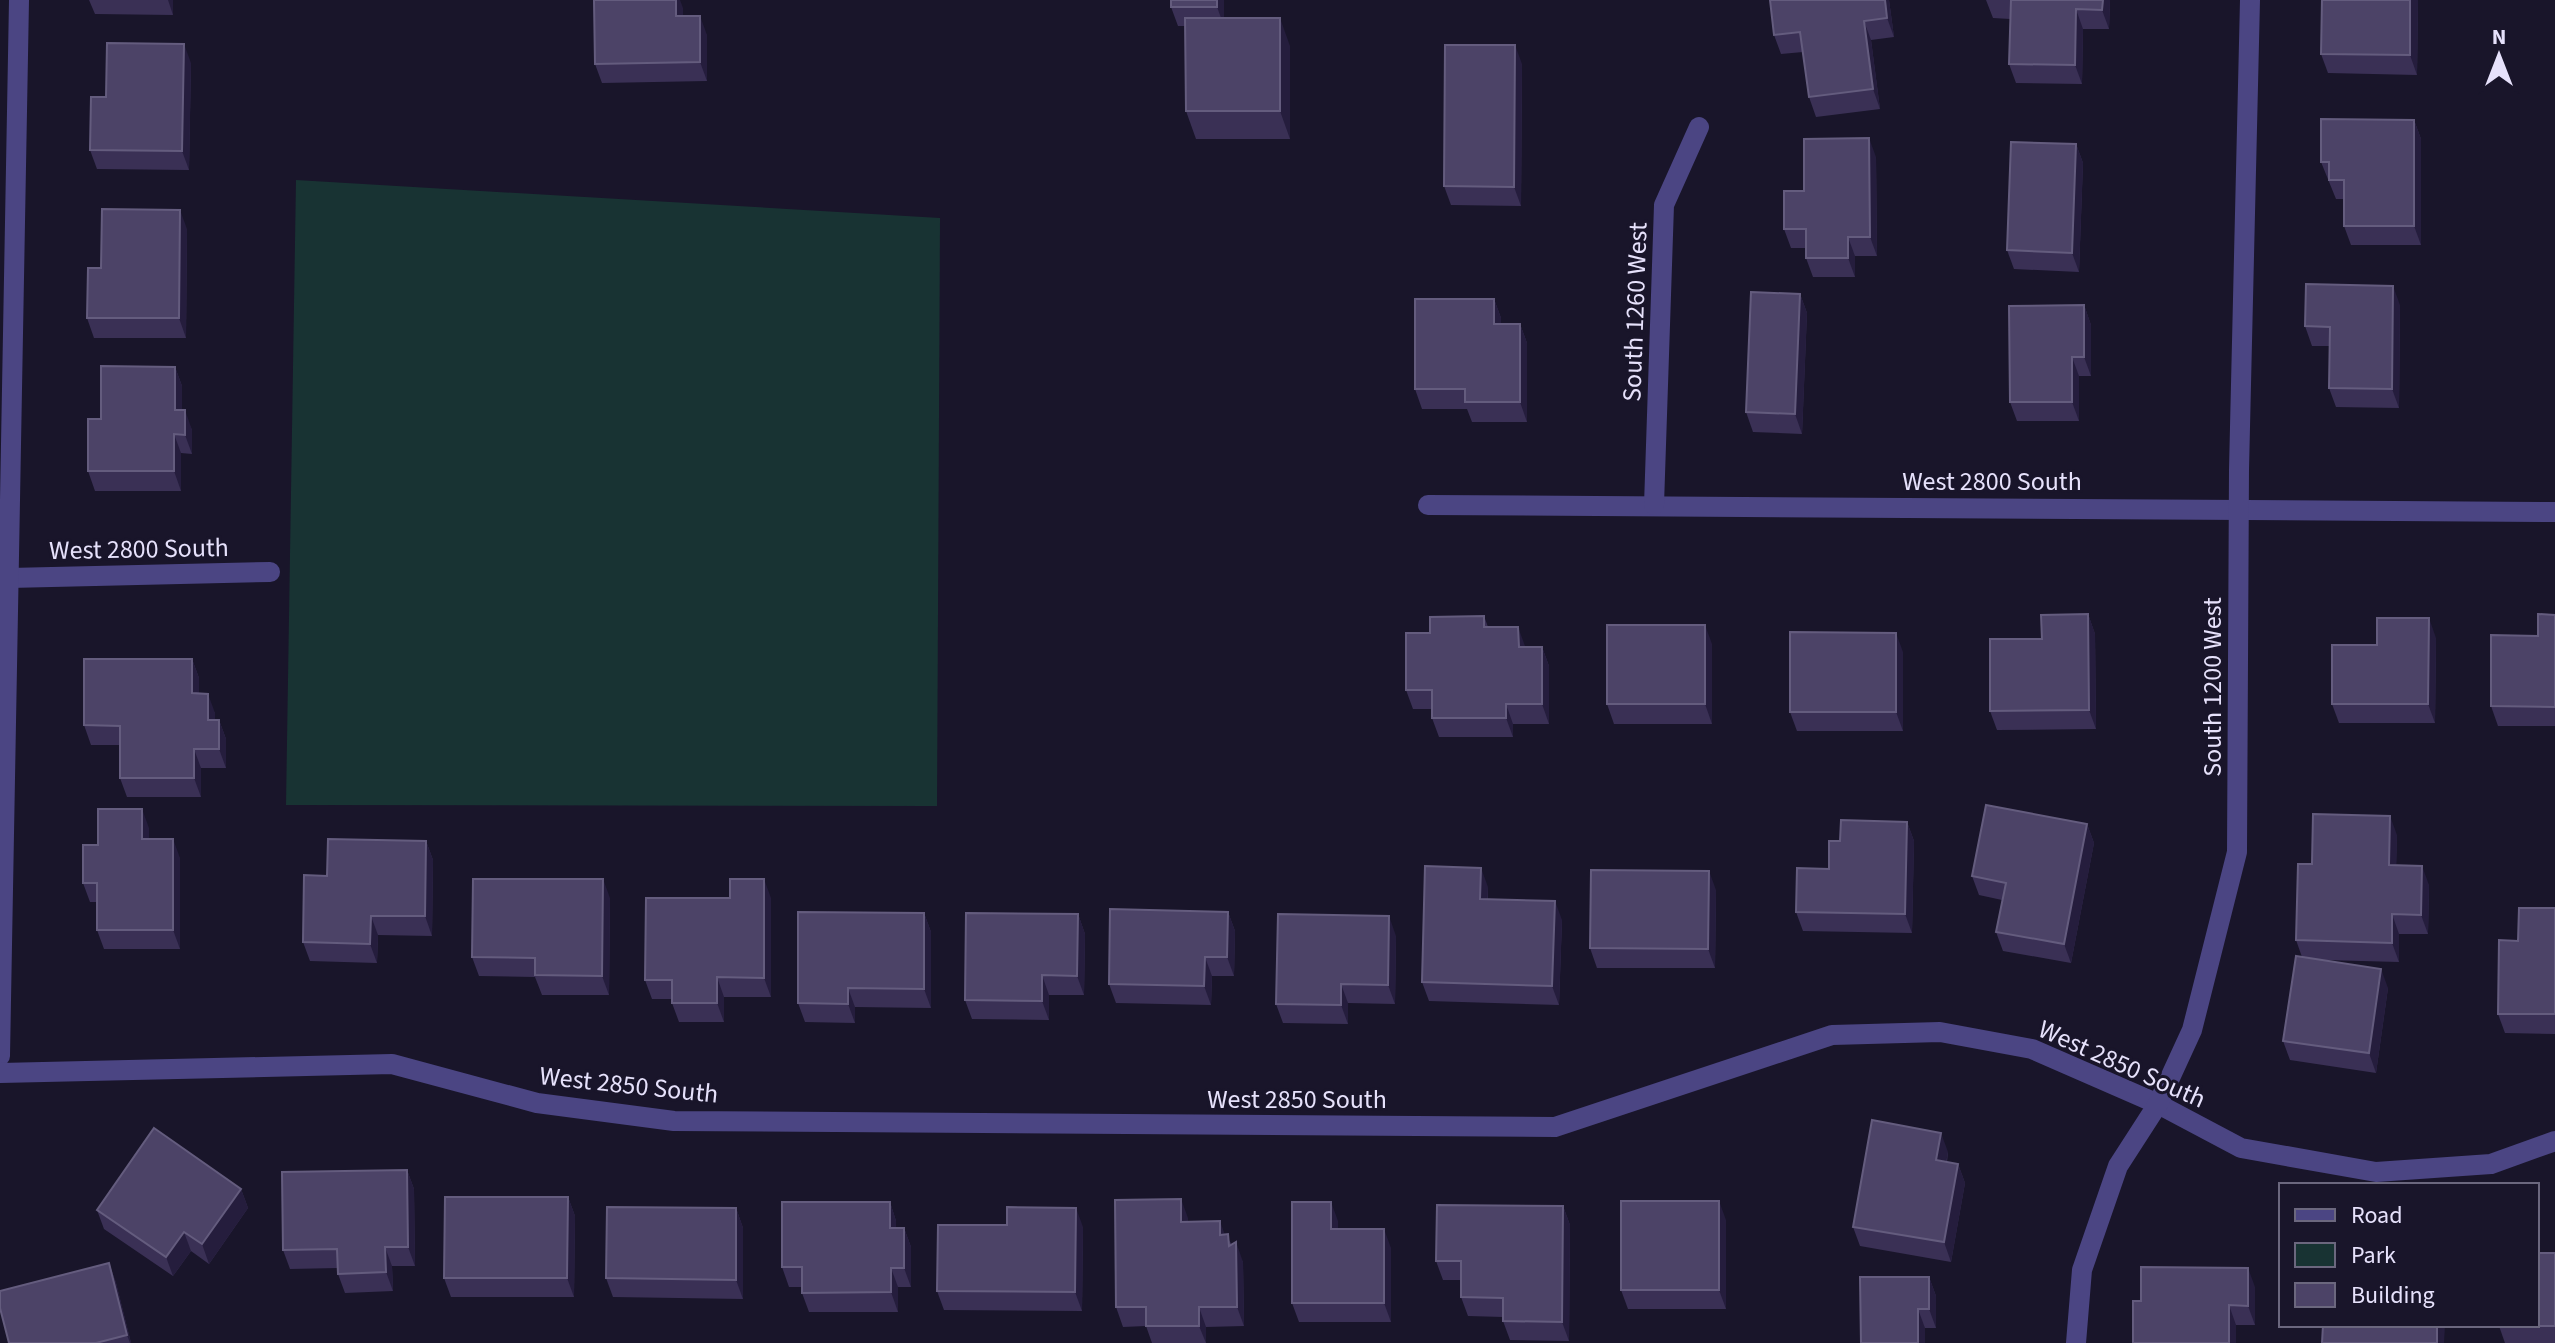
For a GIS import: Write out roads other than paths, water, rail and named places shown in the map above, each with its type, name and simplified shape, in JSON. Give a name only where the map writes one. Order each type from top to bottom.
[{"type":"street","points":[[0,1056],[19,0]]},
{"type":"street","name":"South 1200 West","points":[[2076,1343],[2082,1270],[2118,1166],[2158,1104],[2192,1030],[2237,852],[2239,508],[2250,0]]},
{"type":"street","name":"South 1260 West","points":[[1654,505],[1664,205],[1699,127]]},
{"type":"street","name":"West 2800 South","points":[[1428,505],[2555,512]]},
{"type":"street","name":"West 2800 South","points":[[9,578],[270,572]]},
{"type":"street","name":"West 2850 South","points":[[0,1073],[392,1064],[537,1103],[674,1121],[1555,1127],[1832,1035],[1940,1032],[2032,1049],[2158,1104],[2241,1148],[2376,1172],[2491,1164],[2555,1141]]}]
